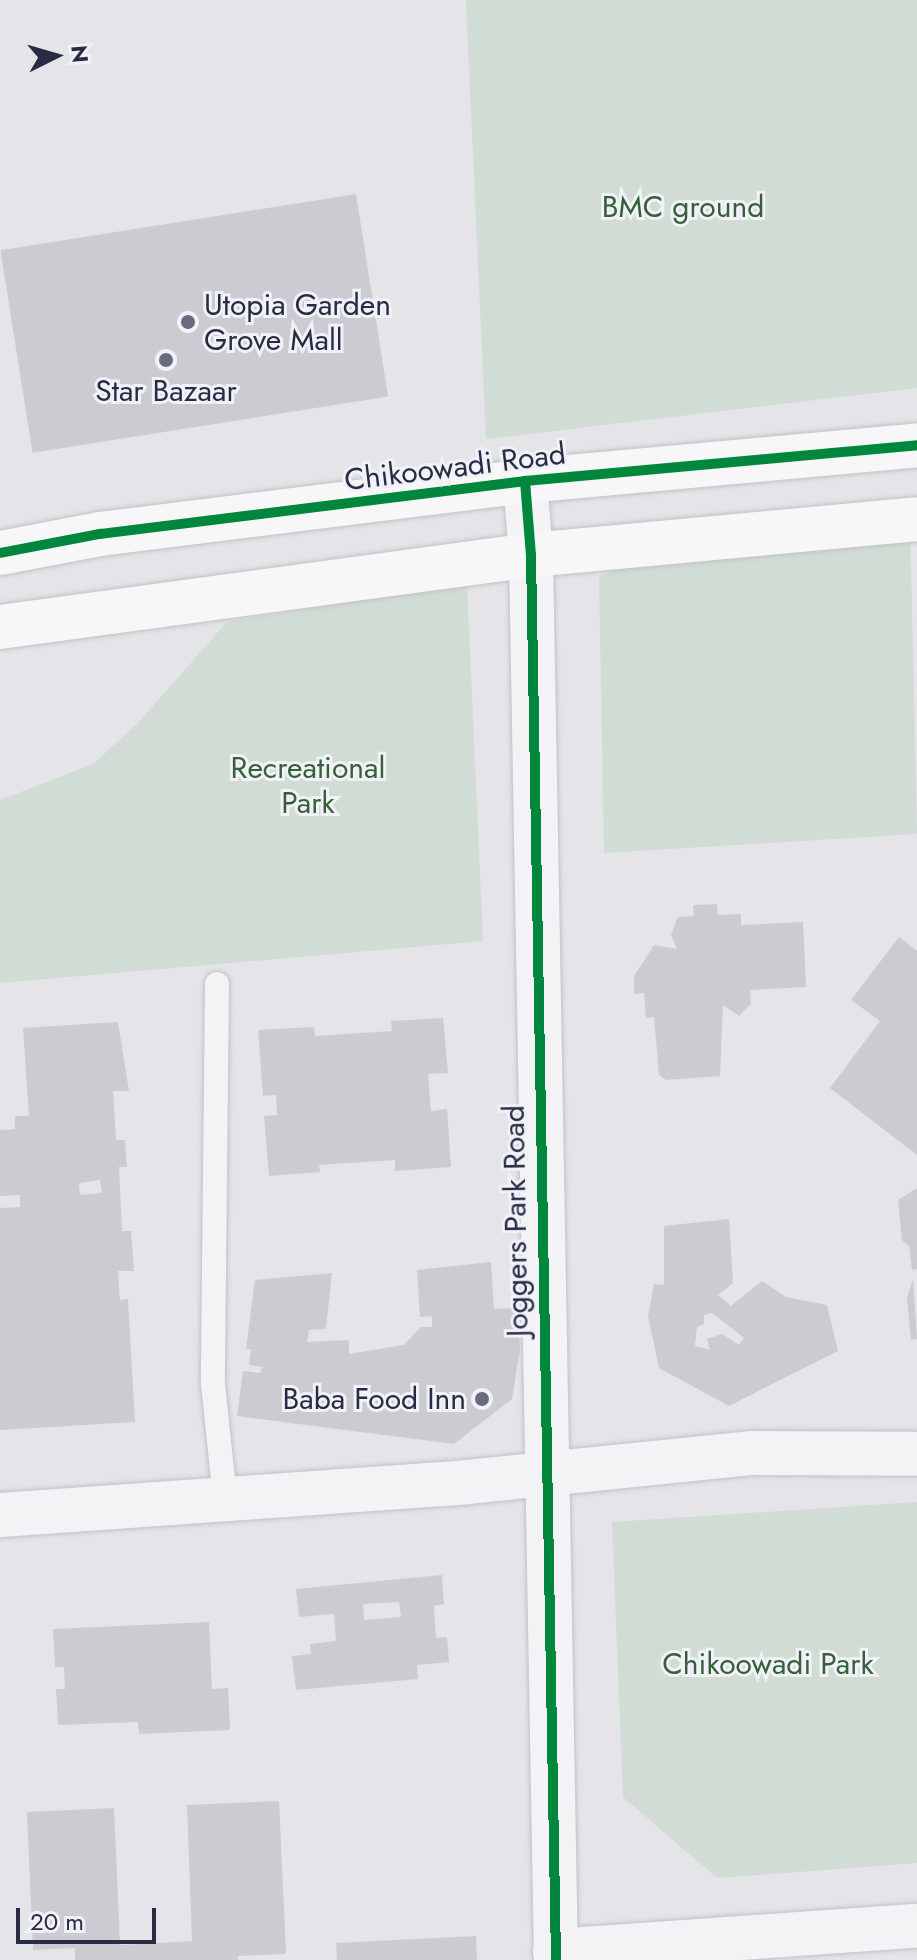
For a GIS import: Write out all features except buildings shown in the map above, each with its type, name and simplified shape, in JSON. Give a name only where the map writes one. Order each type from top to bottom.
[{"type":"street","name":"Chikoowadi Road","points":[[0,553],[100,534],[525,481],[917,445]]},
{"type":"street","name":"Joggers Park Road","points":[[525,481],[531,555],[544,1474],[556,1955]]},
{"type":"street","points":[[0,627],[531,555],[917,519]]},
{"type":"street","points":[[0,1515],[544,1474],[751,1453],[917,1454]]},
{"type":"street","points":[[556,1955],[917,1926]]},
{"type":"lane","points":[[217,984],[213,1384],[225,1499]]},
{"type":"green space","name":"BMC ground","points":[[466,0],[917,0],[917,388],[486,439]]},
{"type":"green space","points":[[910,520],[917,834],[604,853],[599,577],[648,550]]},
{"type":"green space","name":"Recreational Park","points":[[467,583],[483,941],[0,983],[0,800],[93,764],[137,724],[227,622]]},
{"type":"green space","name":"Chikoowadi Park","points":[[917,1502],[917,1863],[717,1878],[623,1797],[612,1522]]},
{"type":"cycle path","points":[[0,553],[100,534],[525,481],[917,445]]},
{"type":"cycle path","points":[[525,481],[531,555],[556,1960]]},
{"type":"place","name":"Utopia Garden Grove Mall","points":[[188,322]]},
{"type":"place","name":"Star Bazaar","points":[[166,360]]},
{"type":"place","name":"Baba Food Inn","points":[[482,1399]]}]
